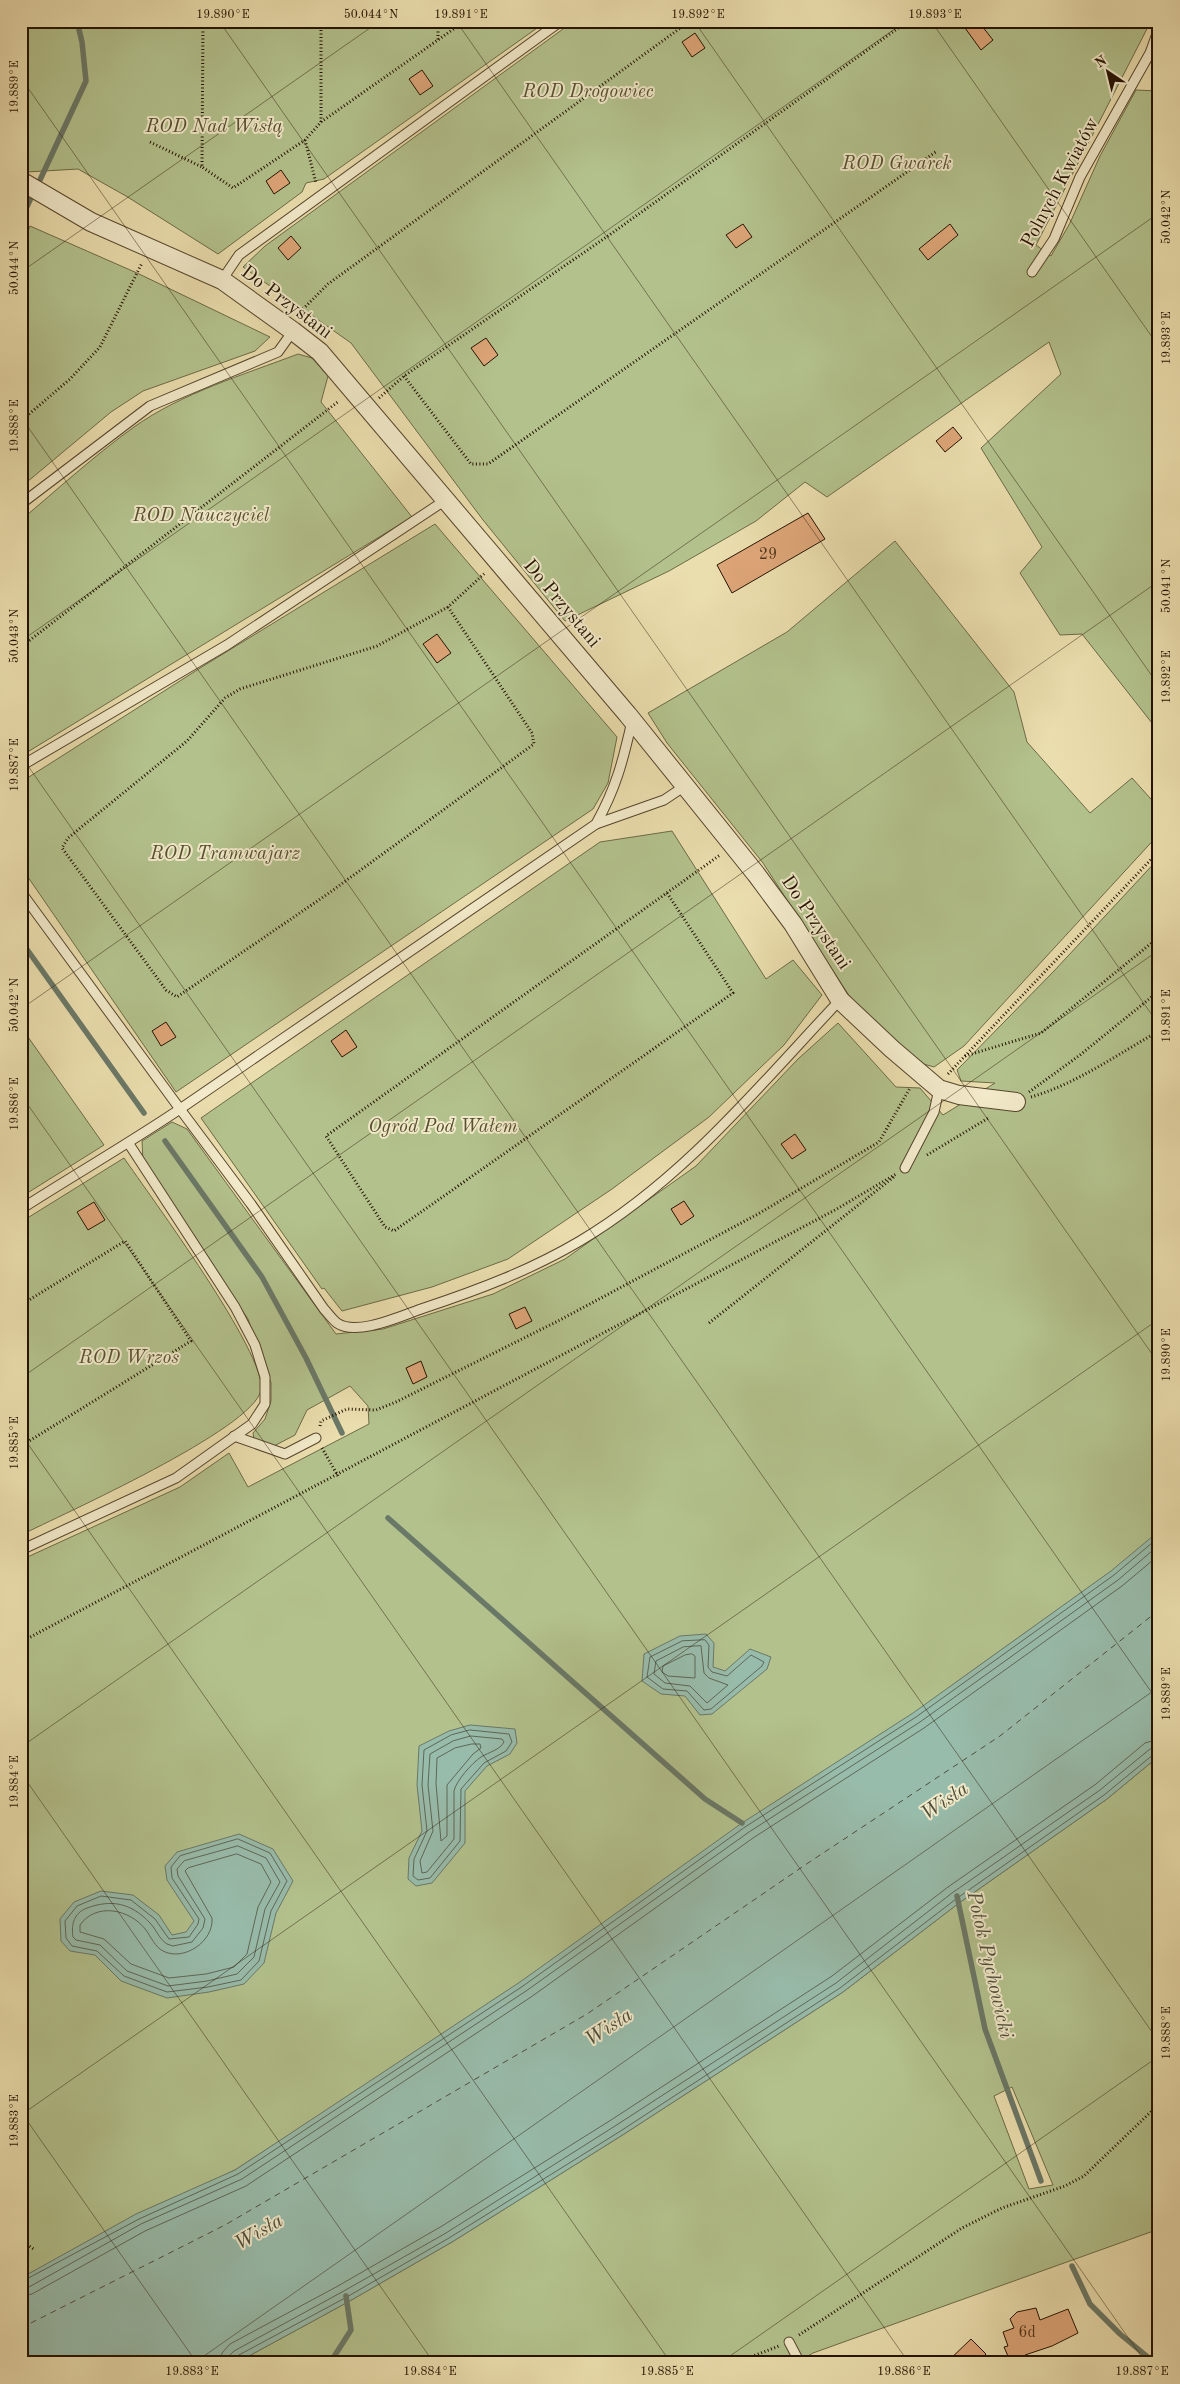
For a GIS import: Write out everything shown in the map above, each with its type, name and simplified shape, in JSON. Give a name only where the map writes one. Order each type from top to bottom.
[{"type":"street","name":"Do Przystani","points":[[21,181],[90,222],[222,280],[320,352],[444,502],[632,721],[685,786],[793,924],[840,1000],[939,1089],[959,1095],[1016,1102]]},
{"type":"lane","points":[[222,280],[239,254],[561,21]]},
{"type":"lane","name":"Polnych Kwiatów","points":[[1032,272],[1054,239],[1080,177],[1150,53],[1159,28]]},
{"type":"lane","points":[[21,504],[150,406],[278,352],[293,331]]},
{"type":"lane","points":[[21,766],[227,645],[444,502]]},
{"type":"lane","points":[[596,824],[611,798],[622,768],[632,721]]},
{"type":"lane","points":[[21,1209],[98,1160],[128,1144],[596,824],[664,800],[685,786]]},
{"type":"lane","points":[[21,892],[251,1204],[324,1309],[337,1323],[350,1328],[376,1324],[486,1287],[540,1263],[589,1236],[659,1185],[699,1149],[764,1086],[840,1000]]},
{"type":"lane","points":[[905,1168],[934,1112],[939,1089]]},
{"type":"lane","points":[[21,1550],[176,1478],[252,1424],[265,1404],[265,1377],[255,1344],[235,1307],[128,1144]]},
{"type":"lane","points":[[234,1436],[285,1454],[316,1438]]},
{"type":"lane","points":[[789,2342],[800,2363]]},
{"type":"path","points":[[202,167],[203,21]]},
{"type":"path","points":[[321,21],[321,122]]},
{"type":"path","points":[[438,21],[438,41]]},
{"type":"path","points":[[150,142],[202,167],[233,188],[305,140],[321,122],[465,21]]},
{"type":"path","points":[[302,309],[328,284],[690,21]]},
{"type":"path","points":[[387,392],[404,376],[616,230],[908,21]]},
{"type":"path","points":[[305,140],[316,181]]},
{"type":"path","points":[[404,376],[471,464],[488,464],[937,151]]},
{"type":"path","points":[[21,421],[70,379],[100,347],[137,274]]},
{"type":"path","points":[[21,647],[327,411]]},
{"type":"path","points":[[448,607],[532,733],[534,744],[329,893],[178,997],[166,990],[62,848],[68,838],[187,741],[225,698],[240,690],[377,646],[448,607],[481,578]]},
{"type":"path","points":[[667,893],[733,993],[394,1231],[385,1227],[326,1136],[667,893],[733,846]]},
{"type":"path","points":[[939,1089],[964,1056],[1159,851]]},
{"type":"path","points":[[964,1056],[1040,1033],[1159,937]]},
{"type":"path","points":[[21,1642],[338,1476],[835,1210],[1016,1102],[1080,1055],[1159,991]]},
{"type":"path","points":[[1016,1102],[1045,1093],[1159,1031]]},
{"type":"path","points":[[321,1421],[347,1409],[376,1410],[464,1368],[558,1321],[749,1218],[871,1147],[879,1142],[919,1072]]},
{"type":"path","points":[[709,1323],[905,1168]]},
{"type":"path","points":[[21,1305],[125,1241],[191,1341],[21,1446]]},
{"type":"path","points":[[322,1448],[338,1476]]},
{"type":"path","points":[[734,2363],[789,2342],[969,2224],[1002,2208],[1065,2186],[1084,2176],[1159,2104]]},
{"type":"path","points":[[21,2240],[35,2250]]},
{"type":"green space","name":"ROD Nad Wisłą","points":[[21,21],[547,21],[324,179],[306,183],[302,192],[218,254],[126,196],[78,169],[27,172],[21,167]]},
{"type":"green space","points":[[574,21],[1151,21],[1036,245],[1051,256],[1070,223],[1100,156],[1136,90],[1159,91],[1159,732],[1082,634],[1060,635],[1020,573],[1042,547],[981,448],[1061,374],[1049,342],[827,497],[805,482],[756,521],[669,571],[565,621],[483,520],[351,343],[243,267],[265,246]]},
{"type":"green space","points":[[30,226],[137,273],[270,337],[255,351],[143,391],[111,412],[21,487],[21,247]]},
{"type":"green space","name":"ROD Nauczyciel","points":[[298,354],[312,358],[328,376],[321,402],[412,517],[21,756],[21,520],[105,449],[153,415],[192,394]]},
{"type":"green space","name":"ROD Tramwajarz","points":[[435,524],[617,737],[608,783],[593,809],[176,1092],[21,867],[21,782],[205,665]]},
{"type":"green space","points":[[895,541],[1014,692],[1027,742],[1090,813],[1132,778],[1159,808],[1159,834],[964,1046],[934,1067],[920,1063],[852,1000],[763,863],[667,743],[648,713],[787,632]]},
{"type":"green space","name":"Ogród Pod Wałem","points":[[672,831],[766,979],[793,960],[822,995],[784,1045],[709,1117],[612,1189],[508,1259],[432,1287],[342,1311],[324,1288],[322,1289],[201,1118],[600,842]]},
{"type":"green space","points":[[1159,858],[1159,1531],[1129,1559],[951,1686],[930,1707],[463,2023],[235,2170],[21,2278],[21,1560],[180,1487],[229,1453],[248,1487],[369,1424],[368,1406],[350,1386],[307,1410],[295,1435],[274,1446],[254,1439],[253,1433],[265,1419],[271,1401],[271,1383],[248,1319],[143,1162],[142,1141],[172,1122],[187,1129],[336,1334],[383,1329],[493,1294],[565,1259],[696,1166],[798,1059],[838,1023],[896,1087],[920,1088],[943,1115],[995,1083],[961,1081],[957,1070],[1054,971]]},
{"type":"green space","points":[[21,1027],[104,1145],[21,1197]]},
{"type":"green space","name":"ROD Wrzos","points":[[124,1158],[227,1311],[246,1344],[258,1371],[261,1390],[250,1407],[193,1448],[113,1491],[21,1535],[21,1222]]},
{"type":"green space","points":[[1159,1756],[1159,2229],[813,2353],[796,2363],[236,2363],[348,2302],[452,2242],[621,2136],[843,1992],[959,1903],[1107,1799]],"holes":[[[1012,2087],[1053,2185],[1029,2189],[994,2096]]]},
{"type":"water","name":"Wisła","points":[[1159,1531],[1159,1756],[1107,1799],[959,1903],[843,1992],[621,2136],[452,2242],[348,2302],[236,2363],[21,2363],[21,2278],[136,2214],[235,2170],[520,1982],[742,1823],[913,1713],[1111,1571]]},
{"type":"water","points":[[706,1634],[714,1643],[713,1667],[725,1671],[750,1649],[771,1657],[767,1669],[712,1714],[700,1715],[685,1696],[661,1694],[642,1681],[644,1654],[680,1636]]},
{"type":"water","points":[[470,1725],[515,1729],[517,1743],[510,1754],[487,1766],[465,1791],[465,1843],[432,1883],[416,1886],[408,1879],[409,1858],[422,1831],[417,1785],[419,1746],[449,1731]]},
{"type":"water","points":[[239,1834],[273,1849],[293,1881],[276,1913],[264,1963],[244,1984],[209,1992],[167,1998],[121,1981],[95,1955],[70,1951],[61,1941],[60,1919],[74,1902],[101,1891],[133,1895],[159,1915],[172,1935],[186,1932],[194,1921],[167,1880],[165,1866],[177,1852]]},
{"type":"building","points":[[973,21],[978,21],[993,40],[981,50],[965,28]]},
{"type":"building","points":[[695,33],[705,48],[692,57],[682,42]]},
{"type":"building","points":[[422,70],[433,86],[420,95],[409,79]]},
{"type":"building","points":[[281,170],[290,183],[274,194],[266,181]]},
{"type":"building","points":[[743,224],[752,237],[736,248],[726,235]]},
{"type":"building","points":[[950,224],[958,235],[928,260],[919,249]]},
{"type":"building","points":[[291,236],[301,248],[288,260],[278,248]]},
{"type":"building","points":[[486,338],[498,355],[484,366],[471,348]]},
{"type":"building","points":[[953,427],[962,438],[945,452],[936,441]]},
{"type":"building","points":[[808,513],[825,539],[732,593],[717,565]]},
{"type":"building","points":[[437,634],[451,653],[437,663],[423,644]]},
{"type":"building","points":[[166,1022],[176,1037],[161,1046],[152,1031]]},
{"type":"building","points":[[346,1030],[357,1047],[342,1057],[331,1041]]},
{"type":"building","points":[[795,1134],[806,1150],[792,1159],[781,1144]]},
{"type":"building","points":[[684,1201],[694,1216],[681,1225],[671,1209]]},
{"type":"building","points":[[94,1202],[105,1220],[88,1230],[77,1212]]},
{"type":"building","points":[[525,1307],[532,1321],[516,1329],[509,1314]]},
{"type":"building","points":[[421,1361],[427,1377],[413,1384],[406,1368]]},
{"type":"building","points":[[1036,2308],[1040,2320],[1068,2309],[1078,2333],[1052,2346],[1025,2355],[1028,2363],[1011,2363],[1004,2347],[1008,2346],[1003,2332],[1014,2328],[1010,2319],[1017,2312]]},
{"type":"building","points":[[971,2339],[986,2354],[977,2363],[946,2363]]},
{"type":"waterway","points":[[39,182],[86,81],[82,42],[77,21]]},
{"type":"waterway","points":[[21,219],[31,198]]},
{"type":"waterway","points":[[21,941],[144,1113]]},
{"type":"waterway","points":[[165,1141],[262,1277],[306,1358],[342,1433]]},
{"type":"waterway","points":[[388,1518],[705,1799],[742,1823]]},
{"type":"waterway","name":"Potok Pychowicki","points":[[957,1896],[985,2029],[1041,2181]]},
{"type":"waterway","name":"Potok Pychowicki","points":[[1072,2266],[1090,2304],[1120,2334],[1155,2363]]},
{"type":"waterway","points":[[330,2363],[351,2330],[346,2296]]},
{"type":"ferry route","points":[[21,2328],[225,2225],[587,2014],[808,1863],[1000,1736],[1159,1610]]},
{"type":"park label","name":"ROD Drogowiec","points":[[588,92]]},
{"type":"park label","name":"ROD Gwarek","points":[[897,164]]}]
